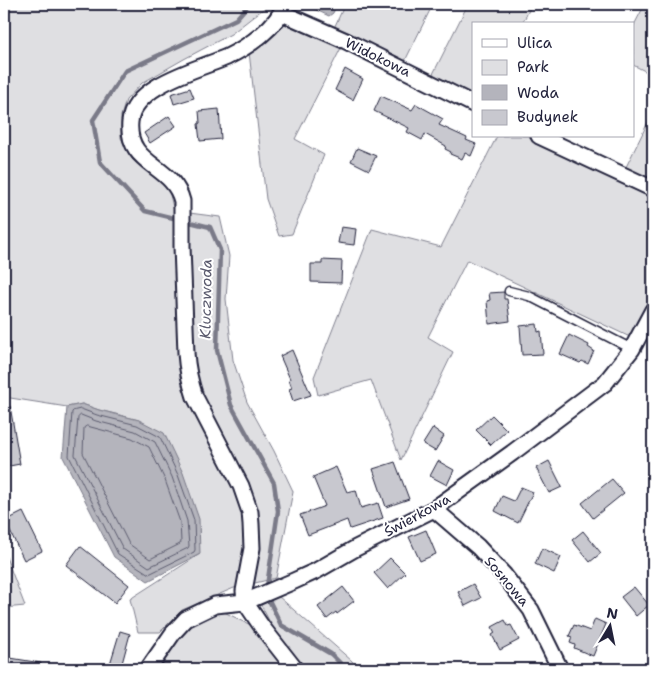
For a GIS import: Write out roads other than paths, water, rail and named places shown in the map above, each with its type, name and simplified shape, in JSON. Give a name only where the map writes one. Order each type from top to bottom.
[{"type":"street","name":"Widokowa","points":[[284,8],[472,104]]},
{"type":"street","points":[[284,8],[270,27],[244,47],[228,56],[182,74],[147,93],[132,112],[130,136],[137,151],[143,158],[170,178],[180,194],[186,353],[190,383],[195,397],[241,486],[250,512],[252,548],[244,591],[245,602],[295,669]]},
{"type":"street","points":[[543,138],[653,189]]},
{"type":"street","name":"Świerkowa","points":[[148,669],[173,633],[186,619],[215,605],[245,602],[316,571],[356,548],[434,509],[605,383],[632,349],[653,310]]},
{"type":"street","name":"Sosnowa","points":[[434,509],[478,547],[504,575],[531,610],[560,669]]},
{"type":"lane","points":[[509,291],[529,296],[632,349]]},
{"type":"water","points":[[303,4],[337,4],[333,13],[329,16]]},
{"type":"water","points":[[82,404],[139,420],[164,433],[183,473],[199,519],[200,554],[148,581],[114,557],[63,457],[67,407]]},
{"type":"waterway","name":"Kluczwoda","points":[[249,4],[236,19],[125,71],[93,120],[100,162],[145,211],[210,227],[220,250],[217,350],[231,405],[274,483],[278,511],[267,586]]},
{"type":"waterway","name":"Kluczwoda","points":[[269,600],[281,625],[331,654],[346,669]]}]
